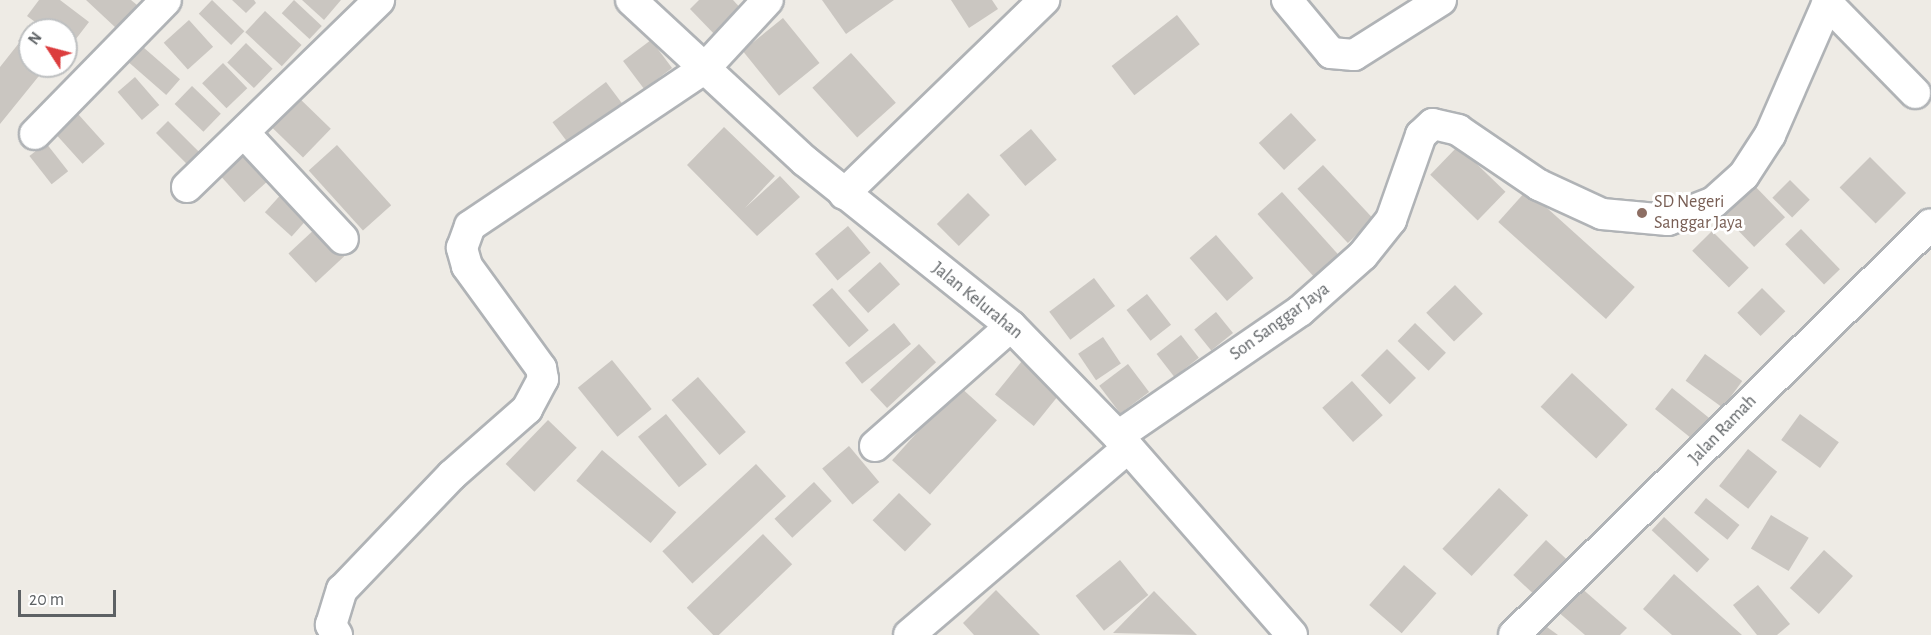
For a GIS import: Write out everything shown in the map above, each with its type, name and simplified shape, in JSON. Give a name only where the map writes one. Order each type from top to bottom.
[{"type":"street","points":[[35,134],[166,0]]},
{"type":"street","points":[[187,188],[246,135],[380,0]]},
{"type":"street","name":"Jalan Kelurahan","points":[[631,0],[704,69],[844,194],[1011,326],[1123,442],[1292,635]]},
{"type":"street","points":[[337,635],[331,625],[342,590],[452,475],[527,409],[541,385],[540,368],[467,266],[462,248],[470,226],[704,69],[768,0]]},
{"type":"street","points":[[844,194],[1044,0]]},
{"type":"street","points":[[1287,0],[1331,53],[1354,55],[1441,0]]},
{"type":"street","points":[[1828,2],[1915,93]]},
{"type":"street","name":"Son Sanggar Jaya","points":[[909,635],[1123,442],[1327,289],[1390,220],[1421,135],[1432,124],[1445,124],[1539,185],[1602,214],[1668,220],[1714,202],[1744,175],[1770,135],[1828,2]]},
{"type":"street","points":[[246,135],[343,240]]},
{"type":"street","name":"Jalan Ramah","points":[[1514,635],[1931,224]]},
{"type":"street","points":[[874,446],[1011,326]]},
{"type":"building","points":[[39,0],[60,0],[89,22],[78,36],[78,18],[30,18],[27,16]]},
{"type":"building","points":[[86,0],[131,0],[137,5],[116,28]]},
{"type":"building","points":[[212,0],[244,31],[231,45],[199,14]]},
{"type":"building","points":[[232,0],[254,0],[256,3],[246,13]]},
{"type":"building","points":[[294,0],[322,26],[310,39],[282,13]]},
{"type":"building","points":[[302,0],[341,0],[324,20]]},
{"type":"building","points":[[699,0],[733,0],[745,13],[718,38],[690,9]]},
{"type":"building","points":[[822,0],[894,0],[846,34]]},
{"type":"building","points":[[951,0],[992,0],[998,9],[969,28]]},
{"type":"building","points":[[265,11],[302,45],[282,66],[245,32]]},
{"type":"building","points":[[1177,15],[1200,44],[1134,95],[1112,66]]},
{"type":"building","points":[[783,18],[820,63],[779,96],[743,51]]},
{"type":"building","points":[[189,20],[213,47],[188,70],[164,43]]},
{"type":"building","points":[[651,40],[672,68],[644,89],[623,61]]},
{"type":"building","points":[[246,43],[273,69],[254,88],[227,62]]},
{"type":"building","points":[[18,44],[18,78],[37,78],[0,124],[0,67]]},
{"type":"building","points":[[143,47],[180,79],[166,95],[129,63]]},
{"type":"building","points":[[851,53],[896,103],[857,138],[812,88]]},
{"type":"building","points":[[223,63],[247,88],[226,108],[202,83]]},
{"type":"building","points":[[135,77],[159,105],[142,120],[118,92]]},
{"type":"building","points":[[606,82],[626,109],[573,149],[552,122]]},
{"type":"building","points":[[192,86],[221,114],[203,132],[175,104]]},
{"type":"building","points":[[297,96],[331,129],[303,157],[269,125]]},
{"type":"building","points":[[1291,113],[1316,140],[1284,170],[1259,143]]},
{"type":"building","points":[[78,114],[105,144],[82,164],[56,134]]},
{"type":"building","points":[[168,121],[199,152],[187,164],[156,133]]},
{"type":"building","points":[[724,127],[775,176],[745,208],[780,176],[800,197],[757,236],[687,165]]},
{"type":"building","points":[[1031,129],[1057,160],[1025,186],[1000,155]]},
{"type":"building","points":[[46,143],[68,171],[52,184],[29,156]]},
{"type":"building","points":[[337,145],[391,205],[363,231],[309,170]]},
{"type":"building","points":[[1458,146],[1505,192],[1478,221],[1430,175]]},
{"type":"building","points":[[244,154],[268,181],[244,202],[220,175]]},
{"type":"building","points":[[1870,157],[1906,193],[1876,223],[1840,187]]},
{"type":"building","points":[[1323,165],[1373,219],[1348,243],[1297,189]]},
{"type":"building","points":[[1790,180],[1810,200],[1792,217],[1772,198]]},
{"type":"building","points":[[1751,182],[1785,217],[1754,247],[1720,212]]},
{"type":"building","points":[[285,190],[312,214],[292,236],[265,212]]},
{"type":"building","points":[[1527,190],[1635,287],[1606,319],[1498,222]]},
{"type":"building","points":[[1282,192],[1339,255],[1314,277],[1257,214]]},
{"type":"building","points":[[968,193],[990,215],[959,246],[937,224]]},
{"type":"building","points":[[848,226],[870,253],[838,280],[815,254]]},
{"type":"building","points":[[317,227],[344,256],[316,283],[288,254]]},
{"type":"building","points":[[1801,229],[1840,269],[1824,285],[1785,244]]},
{"type":"building","points":[[1712,231],[1749,268],[1729,288],[1692,251]]},
{"type":"building","points":[[1216,235],[1253,278],[1227,301],[1190,258]]},
{"type":"building","points":[[880,262],[900,284],[868,313],[848,291]]},
{"type":"building","points":[[1094,278],[1115,306],[1070,340],[1049,312]]},
{"type":"building","points":[[1455,285],[1483,314],[1454,342],[1426,313]]},
{"type":"building","points":[[832,288],[869,330],[849,347],[812,305]]},
{"type":"building","points":[[1762,288],[1785,311],[1761,336],[1737,313]]},
{"type":"building","points":[[1147,294],[1171,325],[1151,341],[1127,310]]},
{"type":"building","points":[[1216,312],[1233,333],[1211,351],[1194,330]]},
{"type":"building","points":[[894,323],[911,344],[862,384],[845,363]]},
{"type":"building","points":[[1415,323],[1446,353],[1429,371],[1398,341]]},
{"type":"building","points":[[1181,335],[1199,358],[1174,377],[1157,354]]},
{"type":"building","points":[[1103,337],[1121,364],[1096,380],[1078,354]]},
{"type":"building","points":[[919,344],[936,362],[887,408],[870,390]]},
{"type":"building","points":[[1387,349],[1416,378],[1390,404],[1361,375]]},
{"type":"building","points":[[1705,354],[1742,381],[1723,408],[1686,381]]},
{"type":"building","points":[[612,360],[652,409],[617,437],[578,388]]},
{"type":"building","points":[[1022,361],[1061,392],[1034,426],[995,394]]},
{"type":"building","points":[[1128,364],[1149,392],[1120,414],[1099,386]]},
{"type":"building","points":[[1572,373],[1628,425],[1596,458],[1541,407]]},
{"type":"building","points":[[698,377],[746,432],[719,455],[672,400]]},
{"type":"building","points":[[1352,381],[1383,415],[1353,442],[1322,408]]},
{"type":"building","points":[[959,386],[997,420],[930,494],[892,460]]},
{"type":"building","points":[[1672,388],[1716,424],[1699,445],[1655,409]]},
{"type":"building","points":[[666,414],[707,465],[679,487],[638,437]]},
{"type":"building","points":[[1800,414],[1839,442],[1820,468],[1781,440]]},
{"type":"building","points":[[548,420],[577,448],[534,492],[506,464]]},
{"type":"building","points":[[849,446],[879,482],[852,505],[822,468]]},
{"type":"building","points":[[1748,449],[1777,472],[1748,509],[1719,486]]},
{"type":"building","points":[[602,450],[676,512],[651,543],[576,481]]},
{"type":"building","points":[[756,464],[786,496],[692,583],[662,551]]},
{"type":"building","points":[[814,482],[832,501],[792,538],[775,519]]},
{"type":"building","points":[[1499,488],[1528,515],[1472,576],[1442,549]]},
{"type":"building","points":[[899,493],[931,524],[905,552],[873,520]]},
{"type":"building","points":[[1706,498],[1739,525],[1727,540],[1694,513]]},
{"type":"building","points":[[1771,515],[1809,538],[1789,571],[1751,548]]},
{"type":"building","points":[[1664,517],[1709,559],[1697,572],[1652,530]]},
{"type":"building","points":[[763,534],[792,564],[719,635],[713,635],[687,608]]},
{"type":"building","points":[[1546,540],[1576,568],[1543,603],[1513,575]]},
{"type":"building","points":[[1824,550],[1853,576],[1819,614],[1790,588]]},
{"type":"building","points":[[1120,560],[1148,595],[1104,631],[1076,596]]},
{"type":"building","points":[[1404,565],[1436,593],[1402,633],[1369,605]]},
{"type":"building","points":[[1674,574],[1742,635],[1672,635],[1643,609]]},
{"type":"building","points":[[1758,585],[1790,624],[1777,635],[1757,635],[1733,605]]},
{"type":"building","points":[[1579,586],[1627,628],[1620,635],[1585,635],[1557,611]]},
{"type":"building","points":[[996,590],[1040,635],[974,635],[963,623]]},
{"type":"building","points":[[1154,591],[1197,635],[1113,633]]},
{"type":"building","points":[[1540,622],[1558,635],[1530,635]]},
{"type":"place","name":"SD Negeri Sanggar Jaya","points":[[1642,213]]}]
